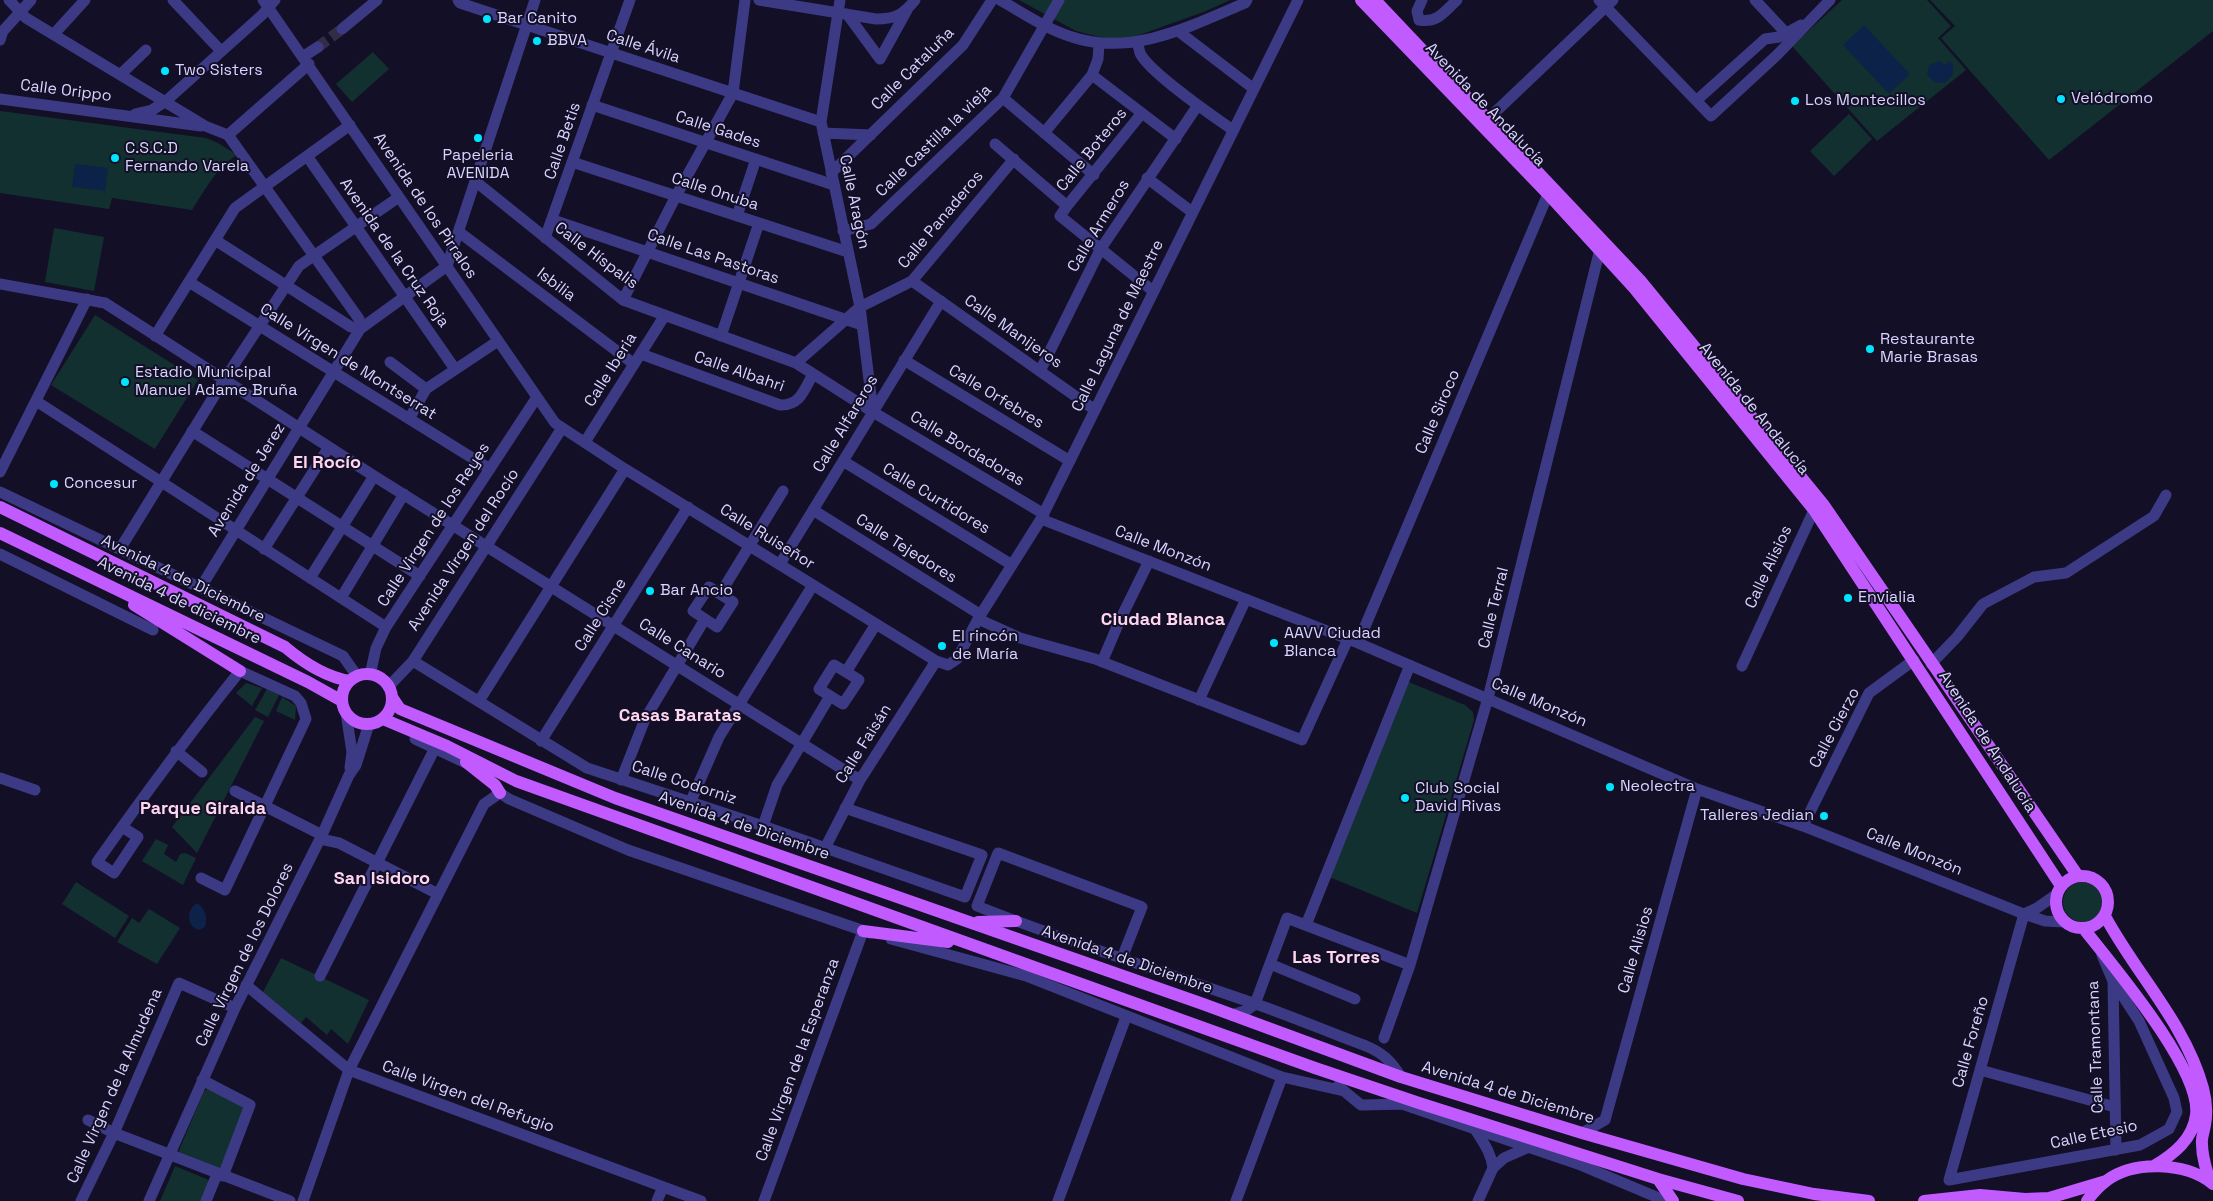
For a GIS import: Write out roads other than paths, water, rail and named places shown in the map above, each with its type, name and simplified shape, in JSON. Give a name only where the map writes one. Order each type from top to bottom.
[{"type":"main road","name":"Avenida de Andalucía","points":[[1361,0],[1548,194],[1666,311],[1823,504],[2078,876]]},
{"type":"main road","name":"Avenida de Andalucía","points":[[1375,0],[1488,118],[1601,245],[1814,510],[1914,660],[2059,890]]},
{"type":"main road","name":"Avenida 4 de Diciembre","points":[[0,506],[285,647],[313,667],[337,678],[359,677]]},
{"type":"main road","name":"Avenida 4 de diciembre","points":[[0,533],[308,682],[342,701]]},
{"type":"main road","points":[[77,569],[240,671]]},
{"type":"main road","points":[[383,719],[390,692],[377,676],[359,677],[344,692],[342,701],[346,713],[356,722],[369,724],[383,719],[525,784],[1315,1068],[1658,1180],[1727,1200]]},
{"type":"main road","name":"Avenida 4 de Diciembre","points":[[390,692],[400,709],[615,798],[970,922],[1401,1077],[1582,1133],[1743,1179],[1814,1194],[1869,1201]]},
{"type":"main road","points":[[440,745],[495,785],[500,793]]},
{"type":"main road","points":[[2106,916],[2093,927],[2084,929],[2070,926],[2064,922],[2056,909],[2059,890],[2071,878],[2078,876],[2086,876],[2102,884],[2109,899],[2106,916],[2115,934],[2156,993],[2191,1056],[2203,1088],[2206,1124],[2201,1142],[2203,1160],[2211,1182]]},
{"type":"main road","points":[[970,922],[1016,921]]},
{"type":"main road","points":[[2084,929],[2121,973],[2182,1064],[2196,1097],[2196,1115],[2191,1131],[2181,1146],[2154,1166]]},
{"type":"main road","points":[[863,931],[973,945]]},
{"type":"main road","points":[[1924,1201],[1980,1195],[2025,1199],[2049,1198],[2106,1181],[2129,1171],[2154,1166],[2183,1170],[2211,1182]]},
{"type":"main road","points":[[1658,1180],[1673,1201]]},
{"type":"main road","points":[[2087,1201],[2106,1181]]},
{"type":"street","points":[[9,0],[26,18],[121,74],[161,104],[228,135],[359,319],[360,329],[351,327],[215,240]]},
{"type":"street","points":[[0,40],[3,30],[31,0]]},
{"type":"street","points":[[54,34],[85,0]]},
{"type":"street","points":[[173,0],[221,51]]},
{"type":"street","points":[[342,29],[377,0]]},
{"type":"street","name":"Calle Ávila","points":[[458,0],[460,3],[610,54],[733,93],[822,128]]},
{"type":"street","points":[[448,266],[535,0]]},
{"type":"street","name":"Calle Betis","points":[[546,238],[630,0]]},
{"type":"street","points":[[623,300],[676,196],[733,93],[745,0]]},
{"type":"street","points":[[759,0],[789,2],[876,19],[892,18],[912,3]]},
{"type":"street","name":"Calle Aragón","points":[[840,0],[843,13],[822,128],[860,307],[873,412]]},
{"type":"street","name":"Calle Cataluña","points":[[831,173],[962,45],[992,0]]},
{"type":"street","points":[[1000,0],[1044,25],[1071,37],[1099,44],[1138,42],[1178,30],[1245,3],[1247,0]]},
{"type":"street","name":"Calle Castilla la vieja","points":[[844,231],[871,224],[1003,98],[1059,0]]},
{"type":"street","name":"Calle Laguna de Maestre","points":[[936,661],[948,665],[957,659],[979,617],[1043,517],[1298,0]]},
{"type":"street","points":[[1412,40],[1419,20],[1417,11],[1422,0]]},
{"type":"street","points":[[1399,26],[1419,20],[1429,22],[1436,19],[1456,0]]},
{"type":"street","points":[[1754,0],[1785,32]]},
{"type":"street","points":[[1488,118],[1606,2],[1711,116],[1777,54],[1830,0]]},
{"type":"street","points":[[129,115],[146,112],[161,104],[221,51],[269,2]]},
{"type":"street","name":"Avenida de los Pirralos","points":[[269,2],[306,60],[537,398],[555,423],[562,428]]},
{"type":"street","points":[[843,13],[880,59],[912,3]]},
{"type":"street","points":[[1697,100],[1764,39],[1779,37],[1785,32],[1808,22]]},
{"type":"street","points":[[1178,30],[1254,89]]},
{"type":"street","points":[[1764,39],[1770,42],[1777,54]]},
{"type":"street","points":[[1138,42],[1140,54],[1147,63],[1198,105],[1233,130]]},
{"type":"street","points":[[1044,133],[1092,75],[1098,59],[1099,44]]},
{"type":"street","points":[[228,135],[306,60],[318,46]]},
{"type":"street","points":[[121,74],[146,50]]},
{"type":"street","points":[[1092,75],[1176,139]]},
{"type":"street","name":"Calle Orippo","points":[[0,98],[205,126]]},
{"type":"street","points":[[1003,98],[1094,175]]},
{"type":"street","points":[[159,120],[155,115],[161,104]]},
{"type":"street","name":"Calle Gades","points":[[592,105],[834,185]]},
{"type":"street","name":"Calle Armeros","points":[[1040,371],[1100,250],[1198,105]]},
{"type":"street","name":"Calle Boteros","points":[[1068,206],[1142,113]]},
{"type":"street","points":[[155,336],[235,208],[350,125]]},
{"type":"street","name":"Calle Cataluña","points":[[822,128],[871,135]]},
{"type":"street","points":[[995,144],[1068,206],[1060,216],[1153,291]]},
{"type":"street","name":"Avenida de la Cruz Roja","points":[[307,156],[454,369]]},
{"type":"street","points":[[737,216],[756,159]]},
{"type":"street","name":"Calle Panaderos","points":[[796,363],[860,307],[912,281],[1014,159]]},
{"type":"street","name":"Calle Onuba","points":[[572,162],[848,252]]},
{"type":"street","points":[[1147,178],[1192,212]]},
{"type":"street","name":"Calle Híspalis","points":[[475,181],[623,300],[796,363],[813,374]]},
{"type":"street","name":"Calle Siroco","points":[[1199,700],[1302,740],[1353,641],[1548,194]]},
{"type":"street","points":[[120,549],[224,380],[298,266],[399,197]]},
{"type":"street","name":"Calle Las Pastoras","points":[[553,220],[862,325]]},
{"type":"street","points":[[721,336],[759,223]]},
{"type":"street","name":"Isbilia","points":[[459,232],[634,364]]},
{"type":"street","name":"Calle Terral","points":[[1384,1038],[1410,965],[1488,698],[1601,245]]},
{"type":"street","name":"Avenida de Jerez","points":[[201,587],[360,329],[448,266]]},
{"type":"street","name":"Calle Manijeros","points":[[912,281],[1095,410]]},
{"type":"street","name":"Calle Virgen de Montserrat","points":[[189,282],[490,469]]},
{"type":"street","name":"Calle Canario","points":[[0,284],[105,303],[374,476],[860,780]]},
{"type":"street","points":[[0,472],[87,299]]},
{"type":"street","name":"Calle Alfareros","points":[[780,564],[941,301]]},
{"type":"street","name":"Calle Iberia","points":[[585,442],[665,315]]},
{"type":"street","points":[[409,419],[426,389],[498,341]]},
{"type":"street","name":"Calle Albahri","points":[[641,354],[780,405],[790,405],[798,400],[813,374]]},
{"type":"street","name":"Calle Orfebres","points":[[904,360],[1070,461]]},
{"type":"street","points":[[390,362],[426,389]]},
{"type":"street","name":"Calle Bordadoras","points":[[813,374],[1043,517]]},
{"type":"street","name":"Calle Virgen de los Reyes","points":[[359,677],[386,627],[537,398]]},
{"type":"street","points":[[36,401],[386,627]]},
{"type":"street","name":"Calle Ruiseñor","points":[[562,428],[936,661]]},
{"type":"street","name":"Avenida Virgen del Rocío","points":[[390,692],[412,661],[562,428]]},
{"type":"street","points":[[192,431],[420,576]]},
{"type":"street","points":[[264,549],[329,447]]},
{"type":"street","name":"Calle Curtidores","points":[[843,461],[1012,565]]},
{"type":"street","points":[[478,702],[625,469]]},
{"type":"street","points":[[310,578],[374,476]]},
{"type":"street","points":[[720,594],[783,491]]},
{"type":"street","points":[[0,492],[343,656],[359,677]]},
{"type":"street","points":[[341,598],[404,494]]},
{"type":"street","points":[[1931,664],[1957,637],[1983,604],[2034,576],[2066,573],[2154,516],[2166,495]]},
{"type":"street","name":"Calle Cisne","points":[[541,741],[688,507]]},
{"type":"street","name":"Calle Tejedores","points":[[813,510],[979,617],[1020,638],[1102,662],[1199,700]]},
{"type":"street","name":"Calle Alisios","points":[[1742,666],[1814,510]]},
{"type":"street","name":"Calle Monzón","points":[[1043,517],[1148,561],[1353,641],[1697,790],[1802,826],[2024,914],[2045,921],[2064,922]]},
{"type":"street","points":[[0,554],[153,630]]},
{"type":"street","points":[[1102,662],[1148,561]]},
{"type":"street","points":[[690,803],[719,737],[813,585]]},
{"type":"street","points":[[709,587],[720,594],[733,602],[717,627],[693,611],[709,587]]},
{"type":"street","points":[[1199,700],[1246,599]]},
{"type":"street","points":[[621,780],[644,719],[705,619]]},
{"type":"street","points":[[846,672],[876,624]]},
{"type":"street","name":"Calle Cierzo","points":[[1802,826],[1869,693],[1914,660]]},
{"type":"street","name":"Calle Codorniz","points":[[412,661],[587,768],[763,826],[965,897],[982,855],[845,808]]},
{"type":"street","name":"Calle Faisán","points":[[825,848],[860,780],[936,661]]},
{"type":"street","points":[[834,665],[846,672],[859,680],[843,704],[819,689],[834,665]]},
{"type":"street","points":[[1306,925],[1410,665]]},
{"type":"street","points":[[122,827],[176,751],[240,671],[295,696],[301,703],[306,720],[226,890],[201,878]]},
{"type":"street","points":[[763,826],[777,785],[830,696]]},
{"type":"street","points":[[346,713],[352,752],[349,775]]},
{"type":"street","name":"Calle Virgen de los Dolores","points":[[149,1201],[235,1008],[360,755],[369,724]]},
{"type":"street","points":[[320,976],[377,862],[430,760],[440,745],[415,739]]},
{"type":"street","points":[[176,751],[202,772]]},
{"type":"street","points":[[0,778],[35,790]]},
{"type":"street","name":"Calle Alisios","points":[[1582,1133],[1605,1120],[1697,790]]},
{"type":"street","points":[[236,792],[321,837],[339,843],[438,894]]},
{"type":"street","points":[[303,1201],[349,1070],[484,804],[500,793],[509,800],[628,850],[863,931],[1026,976],[1282,1077],[1344,1091]]},
{"type":"street","points":[[1122,958],[1142,907],[998,853],[977,906],[1016,921],[1122,958],[1254,1004],[1366,1046],[1382,1053],[1392,1062]]},
{"type":"street","points":[[2024,914],[2037,908],[2059,890]]},
{"type":"street","name":"Calle Foreño","points":[[1949,1180],[2024,914]]},
{"type":"street","points":[[1232,1015],[1247,1010],[1254,1004],[1288,918],[1410,965]]},
{"type":"street","name":"Calle Virgen de la Esperanza","points":[[764,1201],[863,931]]},
{"type":"street","name":"Calle Tramontana","points":[[2098,946],[2112,981],[2116,1150]]},
{"type":"street","points":[[1270,964],[1355,999]]},
{"type":"street","name":"Calle Etesio","points":[[1949,1180],[2140,1145],[2169,1129],[2177,1112],[2174,1098],[2139,1021],[2112,981]]},
{"type":"street","name":"Calle Virgen de la Almudena","points":[[81,1201],[114,1133],[179,983],[235,1008]]},
{"type":"street","name":"Calle Virgen del Refugio","points":[[246,985],[349,1070],[701,1201]]},
{"type":"street","points":[[1058,1201],[1126,1017]]},
{"type":"street","points":[[1366,1046],[1384,1038],[1392,1062],[1401,1077]]},
{"type":"street","points":[[1315,1068],[1361,1105],[1419,1103]]},
{"type":"street","points":[[1980,1070],[2115,1107]]},
{"type":"street","points":[[1236,1201],[1282,1077]]},
{"type":"street","points":[[202,1080],[250,1105],[220,1175],[206,1201]]},
{"type":"street","points":[[1402,1104],[1578,1164],[1666,1201]]},
{"type":"street","points":[[88,1120],[168,1155],[290,1201]]},
{"type":"street","points":[[1475,1129],[1486,1144],[1492,1158],[1493,1168]]},
{"type":"street","points":[[1478,1201],[1493,1168],[1504,1158],[1529,1147]]},
{"type":"street","points":[[658,1201],[663,1187]]},
{"type":"water","points":[[1864,25],[1910,74],[1889,94],[1843,45]]},
{"type":"water","points":[[1939,61],[1945,65],[1950,61],[1953,66],[1953,75],[1945,83],[1934,82],[1927,74],[1929,65]]},
{"type":"water","points":[[75,164],[108,168],[105,191],[72,187]]},
{"type":"water","points":[[197,903],[202,907],[206,916],[205,927],[199,930],[192,925],[189,918],[193,906]]},
{"type":"tunnel","points":[[318,47],[342,29]]},
{"type":"place","name":"Bar Canito","points":[[487,19]]},
{"type":"place","name":"BBVA","points":[[537,41]]},
{"type":"place","name":"Two Sisters","points":[[165,71]]},
{"type":"place","name":"Velódromo","points":[[2061,99]]},
{"type":"place","name":"Los Montecillos","points":[[1795,101]]},
{"type":"place","name":"Papeleria AVENIDA","points":[[478,138]]},
{"type":"place","name":"C.S.C.D Fernando Varela","points":[[115,158]]},
{"type":"place","name":"Restaurante Marie Brasas","points":[[1870,349]]},
{"type":"place","name":"Estadio Municipal Manuel Adame Bruña","points":[[125,382]]},
{"type":"place","name":"Concesur","points":[[54,484]]},
{"type":"place","name":"Bar Ancio","points":[[650,591]]},
{"type":"place","name":"Envialia","points":[[1848,598]]},
{"type":"place","name":"AAVV Ciudad Blanca","points":[[1274,643]]},
{"type":"place","name":"El rincón de María","points":[[942,646]]},
{"type":"place","name":"Neolectra","points":[[1610,787]]},
{"type":"place","name":"Club Social David Rivas","points":[[1405,798]]},
{"type":"place","name":"Talleres Jedian","points":[[1824,816]]},
{"type":"district","name":"El Rocío","points":[[327,463]]},
{"type":"district","name":"Ciudad Blanca","points":[[1163,620]]},
{"type":"district","name":"Casas Baratas","points":[[680,716]]},
{"type":"district","name":"Parque Giralda","points":[[203,809]]},
{"type":"district","name":"San Isidoro","points":[[382,879]]},
{"type":"district","name":"Las Torres","points":[[1336,958]]}]
